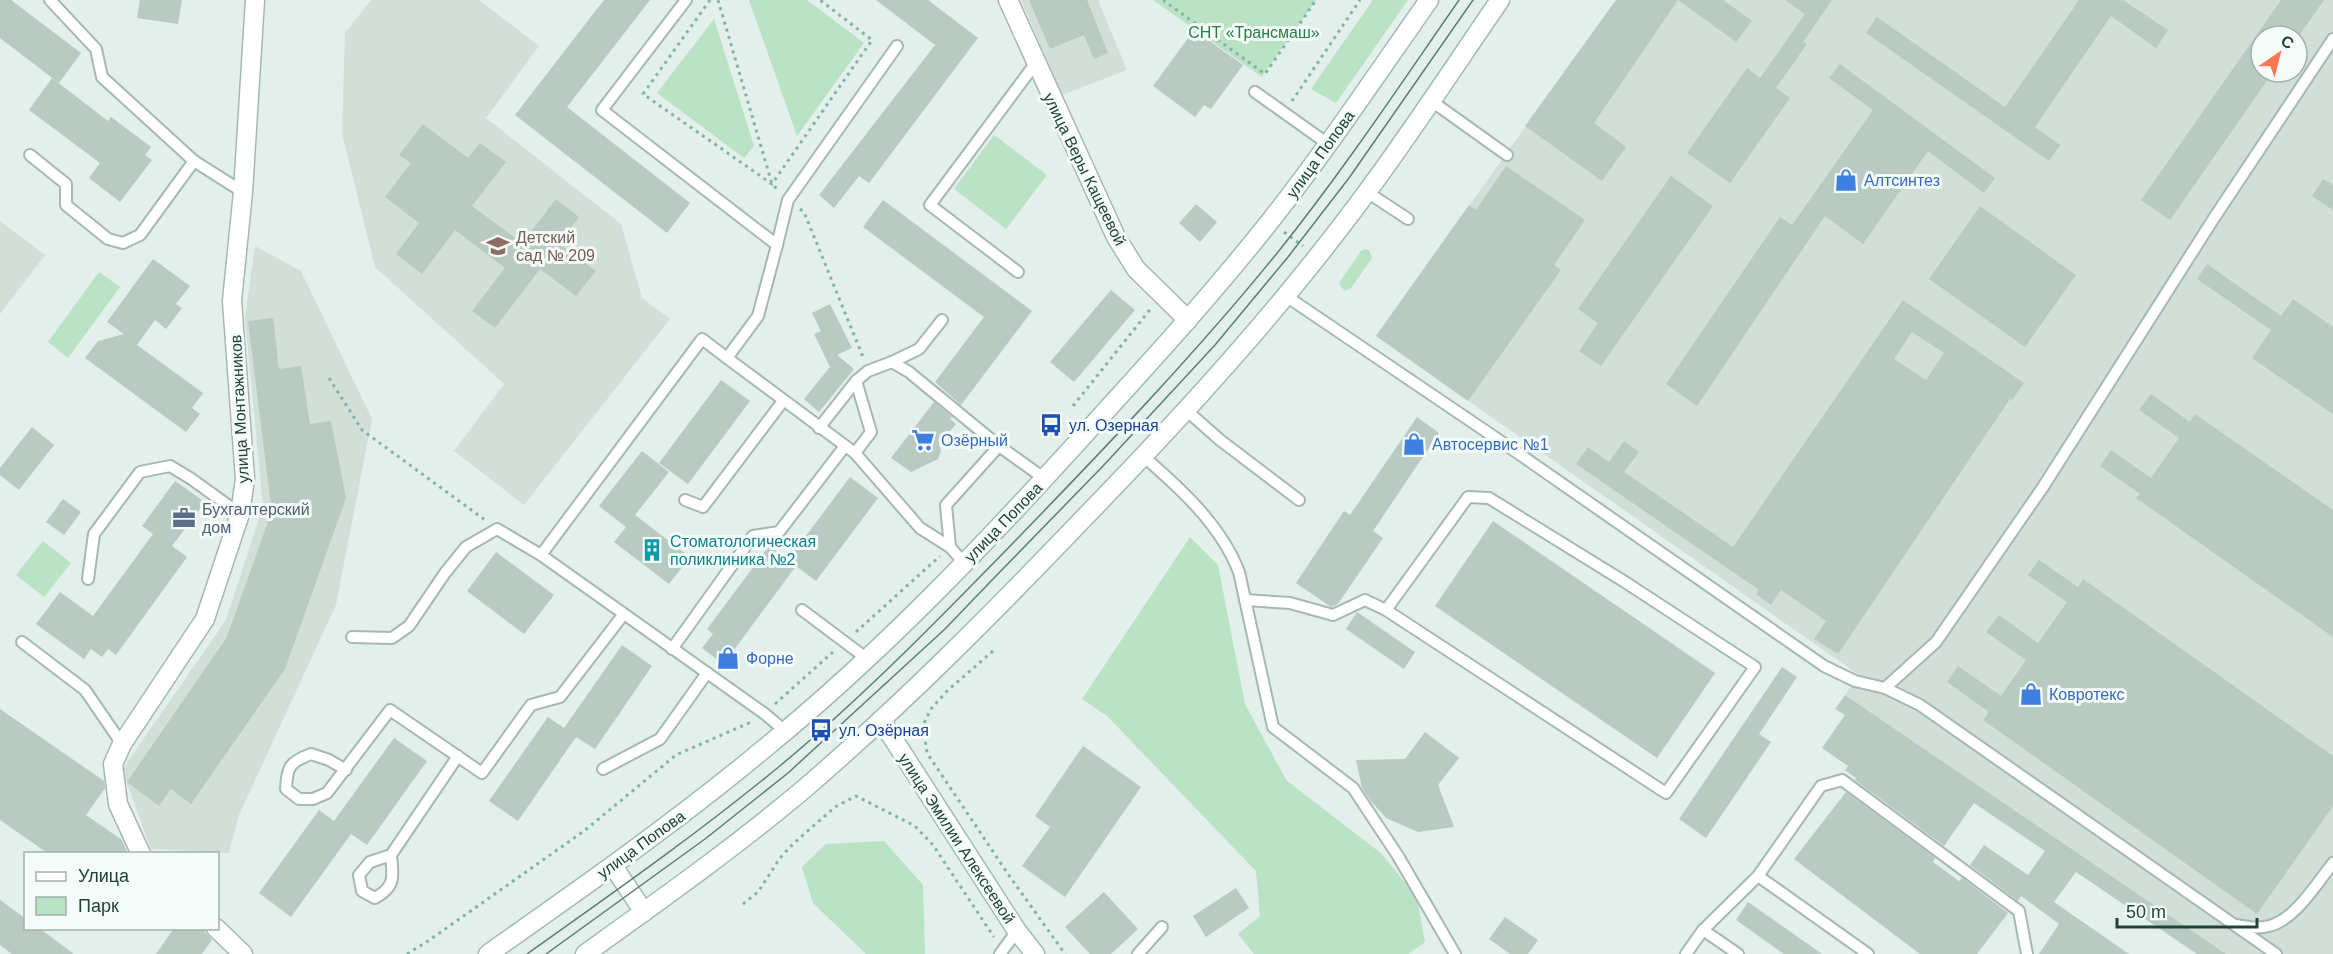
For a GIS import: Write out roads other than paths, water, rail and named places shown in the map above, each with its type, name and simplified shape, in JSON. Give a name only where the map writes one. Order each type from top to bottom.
[{"type":"main road","name":"улица Монтажников","points":[[140,852],[118,804],[113,764],[122,744],[205,619],[240,514],[245,479],[232,301],[243,192],[255,0]]},
{"type":"main road","name":"улица Веры Кащеевой","points":[[1008,0],[1035,64],[1116,237],[1136,269],[1188,320]]},
{"type":"main road","name":"улица Попова","points":[[488,954],[686,812],[785,731],[866,658],[964,563],[1045,479],[1188,320],[1271,221],[1429,0]]},
{"type":"main road","points":[[585,954],[718,858],[802,790],[881,720],[1010,596],[1232,360],[1286,296],[1368,192],[1500,0]]},
{"type":"main road","name":"улица Эмилии Алексеевой","points":[[881,720],[1017,931],[1035,954]]},
{"type":"main road","points":[[613,866],[644,912]]},
{"type":"main road","points":[[218,930],[243,954]]},
{"type":"lane","points":[[50,0],[96,49],[102,77],[194,161],[243,192]]},
{"type":"lane","points":[[686,0],[602,110],[777,245]]},
{"type":"lane","points":[[1885,688],[1936,642],[2043,487],[2214,218],[2333,39]]},
{"type":"lane","points":[[726,358],[758,316],[788,200],[897,46]]},
{"type":"lane","points":[[1018,272],[930,205],[1035,64]]},
{"type":"lane","points":[[1255,92],[1328,144]]},
{"type":"lane","points":[[1430,100],[1507,155]]},
{"type":"lane","points":[[30,155],[66,184],[66,205],[108,239],[123,243],[140,236],[194,161]]},
{"type":"lane","points":[[1368,192],[1408,219]]},
{"type":"lane","points":[[1286,296],[1512,449],[1824,666],[1855,681],[1885,688],[1920,705],[2232,925],[2277,954]]},
{"type":"lane","points":[[819,428],[856,381],[868,371],[919,349],[942,320]]},
{"type":"lane","points":[[541,555],[702,339],[855,453],[920,528],[950,547],[964,563]]},
{"type":"lane","points":[[892,362],[909,372],[999,446],[1045,479]]},
{"type":"lane","points":[[855,453],[871,432],[856,381]]},
{"type":"lane","points":[[686,500],[703,507],[783,401]]},
{"type":"lane","points":[[1186,410],[1220,441],[1299,500]]},
{"type":"lane","points":[[672,649],[753,536],[779,532],[844,446]]},
{"type":"lane","points":[[950,547],[946,505],[999,446]]},
{"type":"lane","points":[[1143,456],[1183,490],[1231,552],[1239,572],[1273,727],[1353,788],[1398,856],[1455,954]]},
{"type":"lane","points":[[88,579],[94,534],[140,472],[170,466],[240,514]]},
{"type":"lane","points":[[1245,600],[1290,603],[1333,615],[1365,600],[1386,610],[1666,793],[1755,667],[1625,582],[1489,498],[1468,497],[1386,610]]},
{"type":"lane","points":[[352,637],[392,639],[409,626],[445,573],[466,547],[497,529],[541,555],[765,714],[785,731]]},
{"type":"lane","points":[[802,610],[866,658]]},
{"type":"lane","points":[[346,770],[329,760],[311,754],[295,760],[286,772],[286,789],[299,799],[313,799],[327,793],[346,770],[390,710],[482,773],[531,705],[560,697],[623,615]]},
{"type":"lane","points":[[22,642],[85,690],[122,744]]},
{"type":"lane","points":[[603,770],[660,739],[707,673]]},
{"type":"lane","points":[[390,855],[458,756]]},
{"type":"lane","points":[[1686,954],[1703,930],[1758,876],[1821,786],[1842,780],[2019,911],[2027,954]]},
{"type":"lane","points":[[2232,925],[2252,928],[2270,926],[2290,916],[2333,863]]},
{"type":"lane","points":[[1758,876],[1868,954]]},
{"type":"lane","points":[[1138,954],[1162,927]]},
{"type":"lane","points":[[1703,930],[1738,954]]},
{"type":"lane","points":[[1002,952],[1017,931]]},
{"type":"tram line","points":[[527,954],[688,838],[781,765],[872,684],[987,570],[1150,399],[1247,290],[1371,128],[1459,0]]},
{"type":"tram line","points":[[546,954],[705,839],[788,773],[945,629],[1103,466],[1215,345],[1288,257],[1349,178],[1473,0]]},
{"type":"place","name":"Алтсинтез","points":[[1846,180]]},
{"type":"place","name":"Детский сад № 209","points":[[498,246]]},
{"type":"place","name":"ул. Озерная","points":[[1051,425]]},
{"type":"place","name":"Озёрный","points":[[923,440]]},
{"type":"place","name":"Автосервис №1","points":[[1414,444]]},
{"type":"place","name":"Бухгалтерский дом","points":[[184,518]]},
{"type":"place","name":"Стоматологическая поликлиника №2","points":[[652,550]]},
{"type":"place","name":"Форне","points":[[728,658]]},
{"type":"place","name":"Ковротекс","points":[[2031,694]]},
{"type":"place","name":"ул. Озёрная","points":[[821,730]]},
{"type":"park label","name":"СНТ «Трансмаш»","points":[[1254,32]]}]
